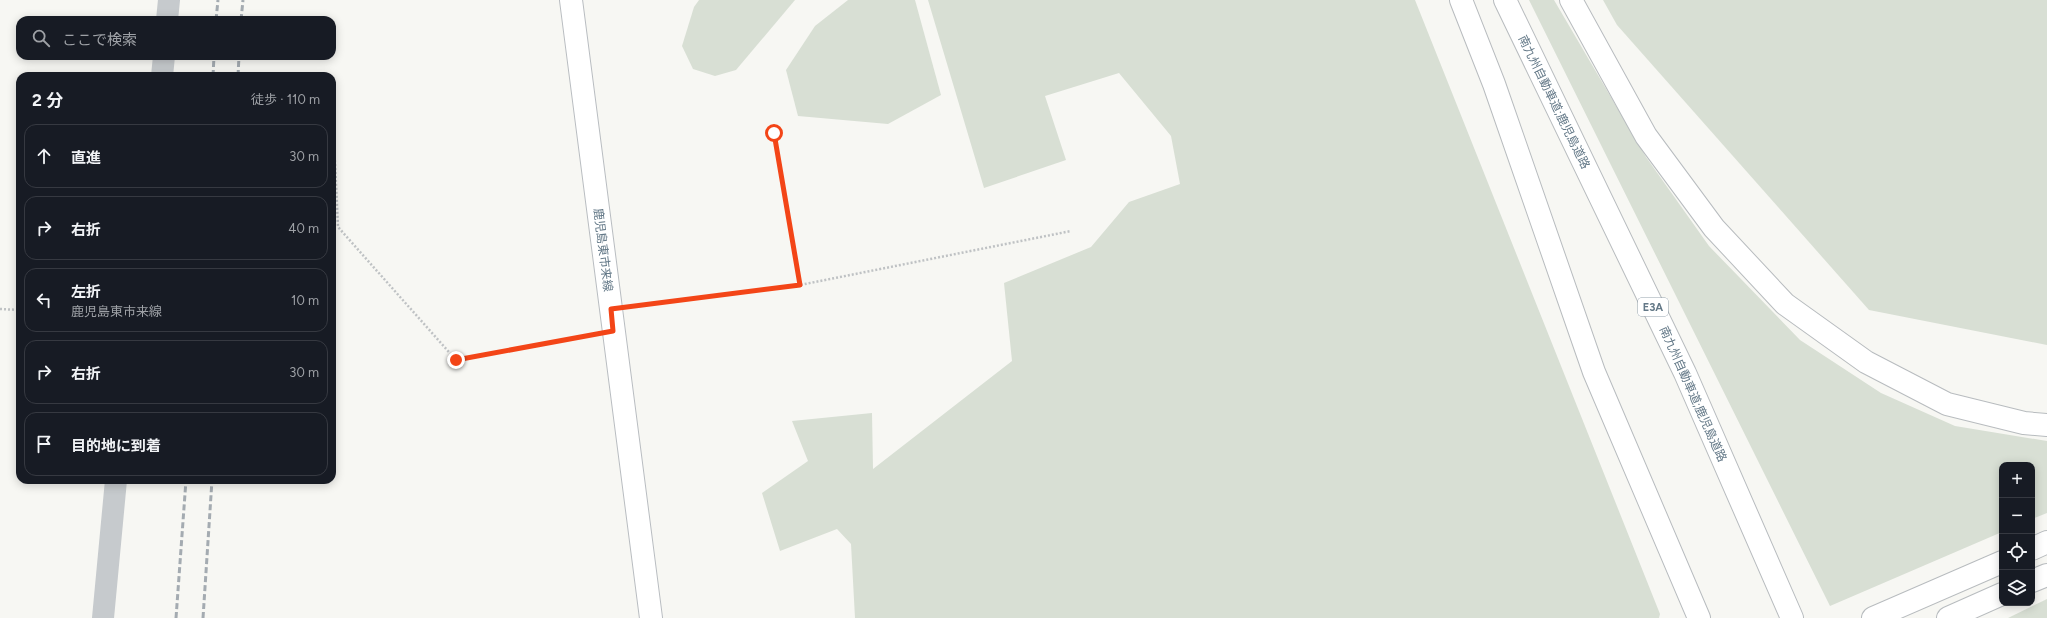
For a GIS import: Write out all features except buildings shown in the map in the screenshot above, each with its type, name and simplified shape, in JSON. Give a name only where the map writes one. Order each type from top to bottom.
[{"type":"main road","name":"鹿児島東市来線","points":[[571,0],[651,618]]},
{"type":"main road","points":[[1461,0],[1494,84],[1594,372],[1699,618]]},
{"type":"main road","name":"南九州自動車道;鹿児島道路","points":[[1505,0],[1685,373],[1792,618]]},
{"type":"main road","points":[[1571,0],[1646,136],[1714,228],[1785,304],[1866,362],[1947,404],[2024,423],[2047,425]]},
{"type":"main road","points":[[2035,548],[2047,542]]},
{"type":"main road","points":[[1873,618],[1999,563]]},
{"type":"main road","points":[[2035,580],[2047,575]]},
{"type":"main road","points":[[1948,618],[1999,595]]},
{"type":"street","points":[[167,16],[169,0]]},
{"type":"street","points":[[162,72],[164,60]]},
{"type":"street","points":[[103,618],[116,484]]},
{"type":"path","points":[[774,133],[800,285]]},
{"type":"path","points":[[336,184],[338,227],[456,360],[613,331]]},
{"type":"path","points":[[611,309],[800,285],[1071,231]]},
{"type":"path","points":[[0,309],[16,310]]},
{"type":"shaded area","points":[[699,0],[795,0],[736,70],[715,76],[693,69],[682,46],[694,7]]},
{"type":"shaded area","points":[[848,0],[915,0],[941,95],[888,124],[798,116],[786,70],[815,26]]},
{"type":"shaded area","points":[[928,0],[1415,0],[1660,614],[1659,618],[855,618],[851,544],[837,529],[780,551],[762,493],[808,461],[792,421],[872,413],[873,469],[1012,361],[1004,283],[1091,247],[1129,202],[1180,184],[1171,136],[1119,73],[1045,96],[1066,160],[984,188]]},
{"type":"shaded area","points":[[1529,0],[1554,0],[1646,157],[1709,246],[1800,340],[1881,393],[1955,426],[2047,441],[2047,513],[2035,518],[2035,462],[1999,462],[1999,533],[1830,606]]},
{"type":"shaded area","points":[[1603,0],[2047,0],[2047,345],[1869,310],[1617,25]]},
{"type":"shaded area","points":[[2047,599],[2047,618],[2008,618],[2035,606]]},
{"type":"railway","points":[[216,16],[218,0]]},
{"type":"railway","points":[[241,16],[243,0]]},
{"type":"railway","points":[[213,72],[214,60]]},
{"type":"railway","points":[[238,72],[239,60]]},
{"type":"railway","points":[[176,618],[186,484]]},
{"type":"railway","points":[[203,618],[212,484]]},
{"type":"route","points":[[456,360],[613,331],[611,309],[800,285],[774,133]]}]
